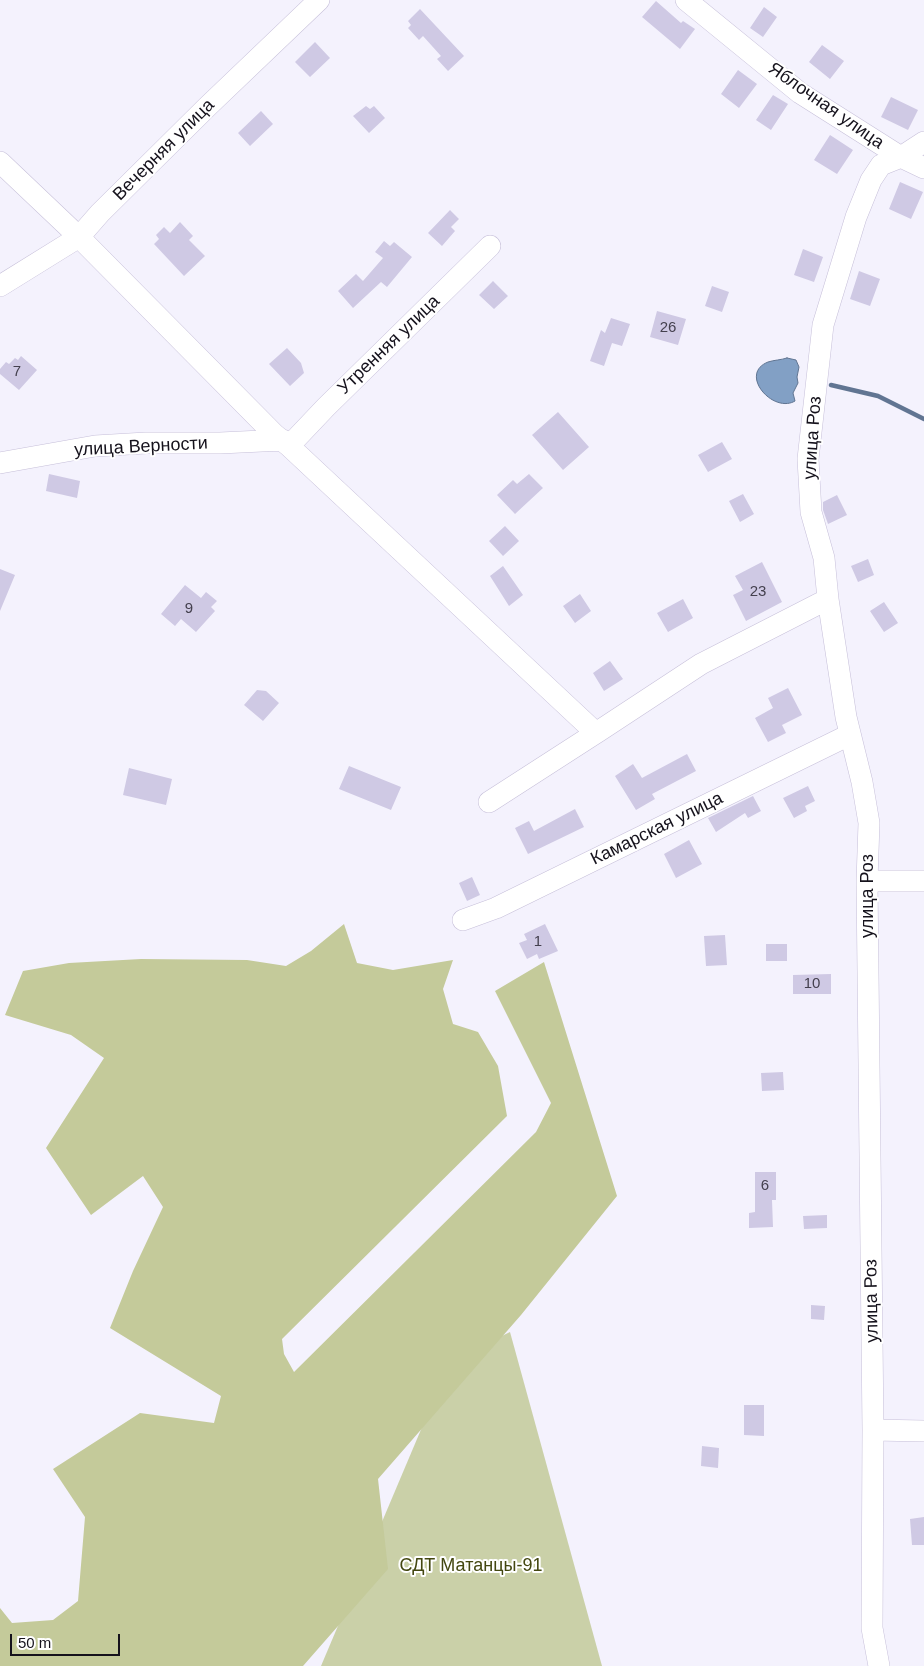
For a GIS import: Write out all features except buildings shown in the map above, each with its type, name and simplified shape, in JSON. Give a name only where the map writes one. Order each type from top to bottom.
[{"type":"street","name":"Вечерняя улица","points":[[0,286],[79,237],[100,213],[207,107],[319,0]]},
{"type":"street","name":"Яблочная улица","points":[[686,0],[800,93],[901,158],[924,168]]},
{"type":"street","name":"улица Роз","points":[[878,1666],[872,1628],[873,1430],[867,881],[869,822],[862,782],[849,735],[828,599],[824,558],[811,512],[808,459],[823,325],[856,217],[871,180],[882,165],[901,158],[924,142]]},
{"type":"street","points":[[0,162],[79,237],[286,443],[596,732]]},
{"type":"street","name":"Утренняя улица","points":[[286,443],[326,407],[490,246]]},
{"type":"street","name":"улица Верности","points":[[0,462],[95,446],[146,443],[286,443]]},
{"type":"street","points":[[489,802],[701,664],[828,599]]},
{"type":"street","name":"Камарская улица","points":[[464,920],[505,903],[849,735]]},
{"type":"street","points":[[867,881],[924,881]]},
{"type":"street","points":[[873,1430],[924,1431]]},
{"type":"green space","points":[[344,924],[357,963],[393,970],[453,960],[443,989],[453,1024],[478,1032],[498,1066],[507,1116],[282,1339],[284,1354],[294,1372],[536,1132],[551,1103],[495,991],[544,962],[617,1196],[521,1315],[378,1479],[388,1569],[303,1666],[0,1666],[0,1608],[12,1623],[53,1620],[78,1601],[85,1517],[53,1469],[140,1413],[214,1423],[221,1396],[110,1328],[133,1271],[163,1207],[143,1176],[91,1215],[46,1148],[104,1058],[71,1035],[5,1015],[23,971],[69,963],[141,959],[247,960],[286,966],[311,951]]},
{"type":"green space","name":"СДТ Матанцы-91","points":[[510,1332],[602,1666],[321,1666],[450,1361]]},
{"type":"water","points":[[787,358],[796,360],[799,367],[798,383],[793,393],[795,401],[786,404],[769,398],[762,391],[756,375],[760,368],[768,362]]},
{"type":"waterway","points":[[831,385],[878,396],[924,419]]}]
